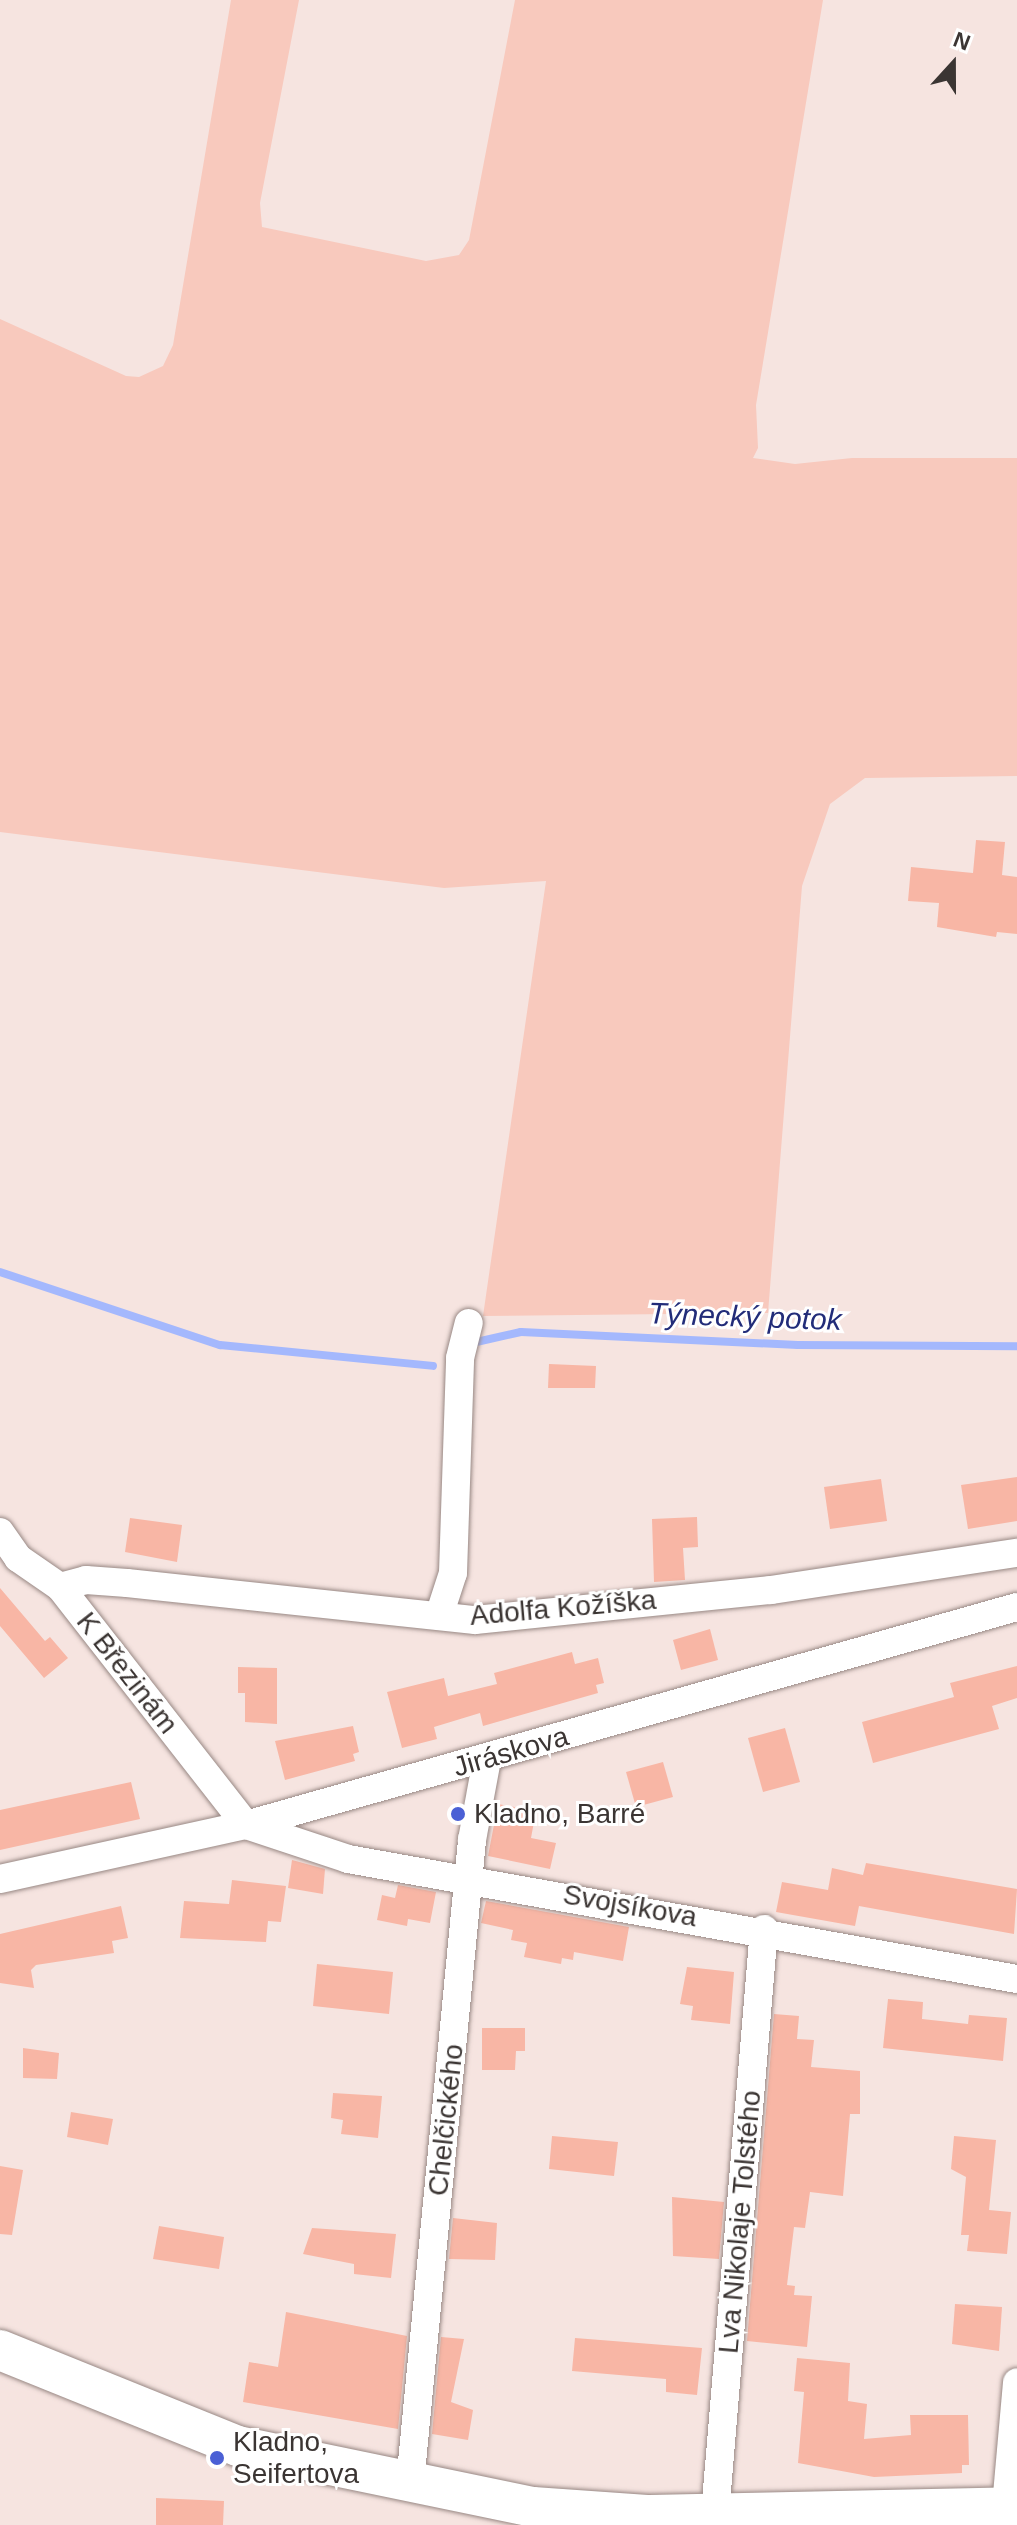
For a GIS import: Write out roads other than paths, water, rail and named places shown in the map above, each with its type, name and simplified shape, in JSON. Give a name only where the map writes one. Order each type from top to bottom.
[{"type":"street","points":[[439,1616],[453,1573],[460,1358],[469,1323]]},
{"type":"street","name":"K Březinám","points":[[0,1532],[18,1558],[60,1587],[246,1825]]},
{"type":"street","name":"Adolfa Kožíška","points":[[60,1587],[86,1580],[127,1583],[475,1620],[771,1590],[1017,1553]]},
{"type":"street","name":"Jiráskova","points":[[0,1879],[246,1825],[1017,1607]]},
{"type":"street","name":"Chelčického","points":[[410,2483],[471,1879],[472,1840],[487,1759]]},
{"type":"street","name":"Svojsíkova","points":[[246,1825],[348,1859],[764,1929],[1017,1979]]},
{"type":"street","name":"Lva Nikolaje Tolstého","points":[[715,2514],[764,1929]]},
{"type":"street","points":[[0,2350],[238,2446],[410,2483],[576,2513],[715,2514],[1011,2506],[1017,2382]]},
{"type":"waterway","name":"Týnecký potok","points":[[0,1272],[220,1345],[433,1366]]},
{"type":"waterway","name":"Týnecký potok","points":[[472,1343],[521,1332],[798,1345],[1017,1346]]},
{"type":"place","name":"Kladno, Barré","points":[[458,1814]]},
{"type":"place","name":"Kladno, Seifertova","points":[[217,2458]]}]
